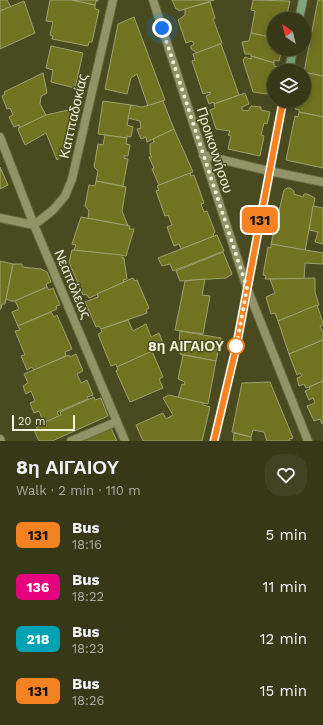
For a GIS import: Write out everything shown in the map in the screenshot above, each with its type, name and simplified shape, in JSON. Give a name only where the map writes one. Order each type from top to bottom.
[{"type":"street","name":"Καππαδοκίας","points":[[34,224],[53,210],[61,201],[65,196],[72,179],[113,0]]},
{"type":"street","name":"Προικοννήσου","points":[[153,0],[247,288],[308,441]]},
{"type":"street","points":[[300,12],[303,0]]},
{"type":"street","points":[[214,441],[236,348],[282,108]]},
{"type":"street","name":"Νεαπόλεως","points":[[0,137],[34,224],[125,441]]},
{"type":"street","points":[[203,155],[323,182]]},
{"type":"street","points":[[0,218],[34,224]]},
{"type":"street","points":[[71,441],[116,422]]},
{"type":"building","points":[[0,0],[7,0],[11,7],[0,11]]},
{"type":"building","points":[[50,0],[72,0],[95,5],[95,9],[99,10],[92,42],[89,42],[88,46],[52,39],[53,36],[50,35],[53,22],[46,21]]},
{"type":"building","points":[[72,0],[98,1],[96,1],[95,5]]},
{"type":"building","points":[[172,0],[214,0],[179,11],[176,9]]},
{"type":"building","points":[[253,0],[290,1],[288,12],[267,12],[267,36],[251,33],[255,11],[251,10]]},
{"type":"building","points":[[318,0],[323,0],[323,76],[311,73],[311,64],[306,64],[307,56],[311,56],[311,36]]},
{"type":"building","points":[[24,1],[35,33],[0,49],[0,11]]},
{"type":"building","points":[[210,2],[215,18],[213,19],[222,43],[197,53],[191,49],[191,46],[194,44],[192,41],[186,43],[178,20],[185,15],[185,9]]},
{"type":"building","points":[[134,17],[165,100],[148,106],[137,74],[131,78],[127,94],[105,89],[118,24]]},
{"type":"building","points":[[251,33],[267,36],[267,56],[280,56],[279,61],[274,60],[274,63],[251,56],[251,54],[245,54],[242,42],[249,41]]},
{"type":"building","points":[[221,44],[239,95],[214,104],[214,102],[209,104],[206,96],[210,94],[210,92],[203,94],[192,61],[195,60],[193,54]]},
{"type":"building","points":[[51,46],[83,53],[75,88],[51,82],[53,70],[46,68]]},
{"type":"building","points":[[251,56],[274,63],[267,64],[267,94],[253,92],[243,60],[245,57],[251,59]]},
{"type":"building","points":[[43,73],[47,93],[41,96],[40,104],[46,115],[19,128],[19,125],[14,127],[9,117],[13,115],[10,108],[7,109],[2,96],[5,94],[4,92]]},
{"type":"building","points":[[311,74],[323,76],[323,117],[299,112],[299,110],[295,109],[311,108]]},
{"type":"building","points":[[245,93],[249,104],[242,107],[242,110],[248,111],[251,106],[261,107],[261,110],[270,112],[267,124],[264,123],[261,135],[264,136],[260,156],[228,149],[231,136],[228,135],[230,131],[216,129],[210,110],[215,108],[214,104]]},
{"type":"building","points":[[103,101],[131,105],[127,125],[133,127],[131,137],[127,136],[127,138],[98,134]]},
{"type":"building","points":[[163,101],[174,129],[147,142],[146,137],[141,139],[137,129],[141,128],[140,121],[128,118],[131,105],[142,107]]},
{"type":"building","points":[[73,109],[63,155],[57,160],[46,133],[25,145],[18,129],[19,128],[46,115]]},
{"type":"building","points":[[299,112],[323,117],[323,168],[286,160],[295,116],[298,117]]},
{"type":"building","points":[[174,129],[193,172],[159,185],[152,169],[154,168],[149,157],[152,157],[150,154],[150,144],[154,142],[153,139]]},
{"type":"building","points":[[105,135],[127,138],[126,144],[130,145],[128,156],[124,156],[124,158],[128,159],[123,186],[96,181],[98,171],[94,167],[98,144],[103,145]]},
{"type":"building","points":[[0,167],[8,185],[0,189]]},
{"type":"building","points":[[190,173],[191,176],[194,175],[204,203],[201,204],[204,212],[207,211],[215,232],[213,234],[214,236],[181,249],[179,244],[174,246],[167,227],[172,225],[168,215],[165,216],[156,191],[159,190],[157,186]]},
{"type":"building","points":[[96,181],[126,187],[122,211],[128,226],[88,218],[89,211],[85,206],[89,185],[95,186]]},
{"type":"building","points":[[287,188],[294,191],[294,194],[303,197],[304,194],[307,194],[315,198],[305,251],[271,244],[284,190]]},
{"type":"building","points":[[313,206],[323,208],[323,244],[315,242],[318,232],[309,230]]},
{"type":"building","points":[[81,217],[130,226],[129,229],[134,229],[126,256],[74,250],[76,245],[72,244]]},
{"type":"building","points":[[217,235],[224,251],[173,271],[170,264],[162,266],[158,258]]},
{"type":"building","points":[[271,244],[323,253],[323,264],[305,263],[304,279],[265,279],[266,276],[263,275],[268,247],[271,248]]},
{"type":"building","points":[[72,250],[122,255],[122,258],[124,258],[127,279],[123,280],[124,282],[89,298],[86,294],[83,295],[69,262]]},
{"type":"building","points":[[223,252],[232,274],[226,278],[180,281],[176,271]]},
{"type":"building","points":[[0,261],[13,264],[5,304],[2,304],[1,309],[0,309]]},
{"type":"building","points":[[13,264],[22,264],[22,267],[41,269],[47,272],[51,282],[46,284],[47,287],[15,301],[6,299]]},
{"type":"building","points":[[133,278],[135,281],[137,280],[149,308],[146,310],[147,313],[101,329],[99,326],[96,327],[85,302],[98,297],[97,294]]},
{"type":"building","points":[[315,278],[315,292],[319,305],[278,321],[275,313],[271,314],[266,297],[275,293],[270,279]]},
{"type":"building","points":[[205,279],[202,295],[210,296],[203,334],[175,330],[185,281]]},
{"type":"building","points":[[47,287],[49,290],[53,288],[60,305],[56,306],[57,309],[18,326],[12,312],[19,309],[15,301]]},
{"type":"building","points":[[317,305],[323,323],[323,325],[320,326],[323,331],[323,340],[289,354],[278,321]]},
{"type":"building","points":[[51,312],[54,317],[57,315],[72,349],[65,352],[66,356],[34,370],[32,367],[27,370],[21,356],[25,355],[15,331],[20,330],[18,326]]},
{"type":"building","points":[[128,320],[133,331],[146,324],[151,337],[159,333],[164,346],[117,367],[116,364],[111,366],[98,334],[102,332],[101,329]]},
{"type":"building","points":[[180,331],[221,338],[216,361],[180,354]]},
{"type":"building","points":[[323,340],[323,381],[306,388],[304,384],[299,386],[297,378],[302,376],[300,373],[297,375],[289,354]]},
{"type":"building","points":[[152,351],[163,377],[159,379],[163,388],[130,402],[116,371],[118,370],[117,367]]},
{"type":"building","points":[[76,354],[83,371],[77,374],[81,383],[87,380],[93,395],[87,397],[88,399],[57,412],[59,416],[44,423],[39,411],[34,413],[30,403],[35,401],[31,391],[26,394],[23,386],[28,383],[24,374],[69,355],[70,357]]},
{"type":"building","points":[[183,355],[216,361],[208,404],[178,398],[182,384],[184,385],[185,382],[178,379]]},
{"type":"building","points":[[323,381],[322,424],[320,419],[314,421],[307,406],[315,403],[313,398],[309,400],[305,391],[310,389],[309,387]]},
{"type":"building","points":[[270,382],[293,438],[289,439],[290,441],[267,441],[264,432],[253,430],[251,437],[232,432],[242,383]]},
{"type":"building","points":[[169,395],[203,403],[203,405],[210,407],[202,441],[143,441],[136,425],[163,413],[166,419],[173,415],[163,398]]},
{"type":"building","points":[[94,397],[95,400],[101,398],[108,416],[52,441],[39,441],[34,430],[37,429],[36,426],[61,415],[60,412]]},
{"type":"building","points":[[111,428],[117,441],[81,441]]},
{"type":"building","points":[[234,433],[251,437],[251,441],[233,441]]},
{"type":"bus line","name":"131","points":[[214,441],[236,348],[282,108]]},
{"type":"place","name":"8η ΑΙΓΑΙΟΥ","points":[[236,346]]},
{"type":"route","points":[[162,28],[247,288],[236,348],[236,346]]}]
